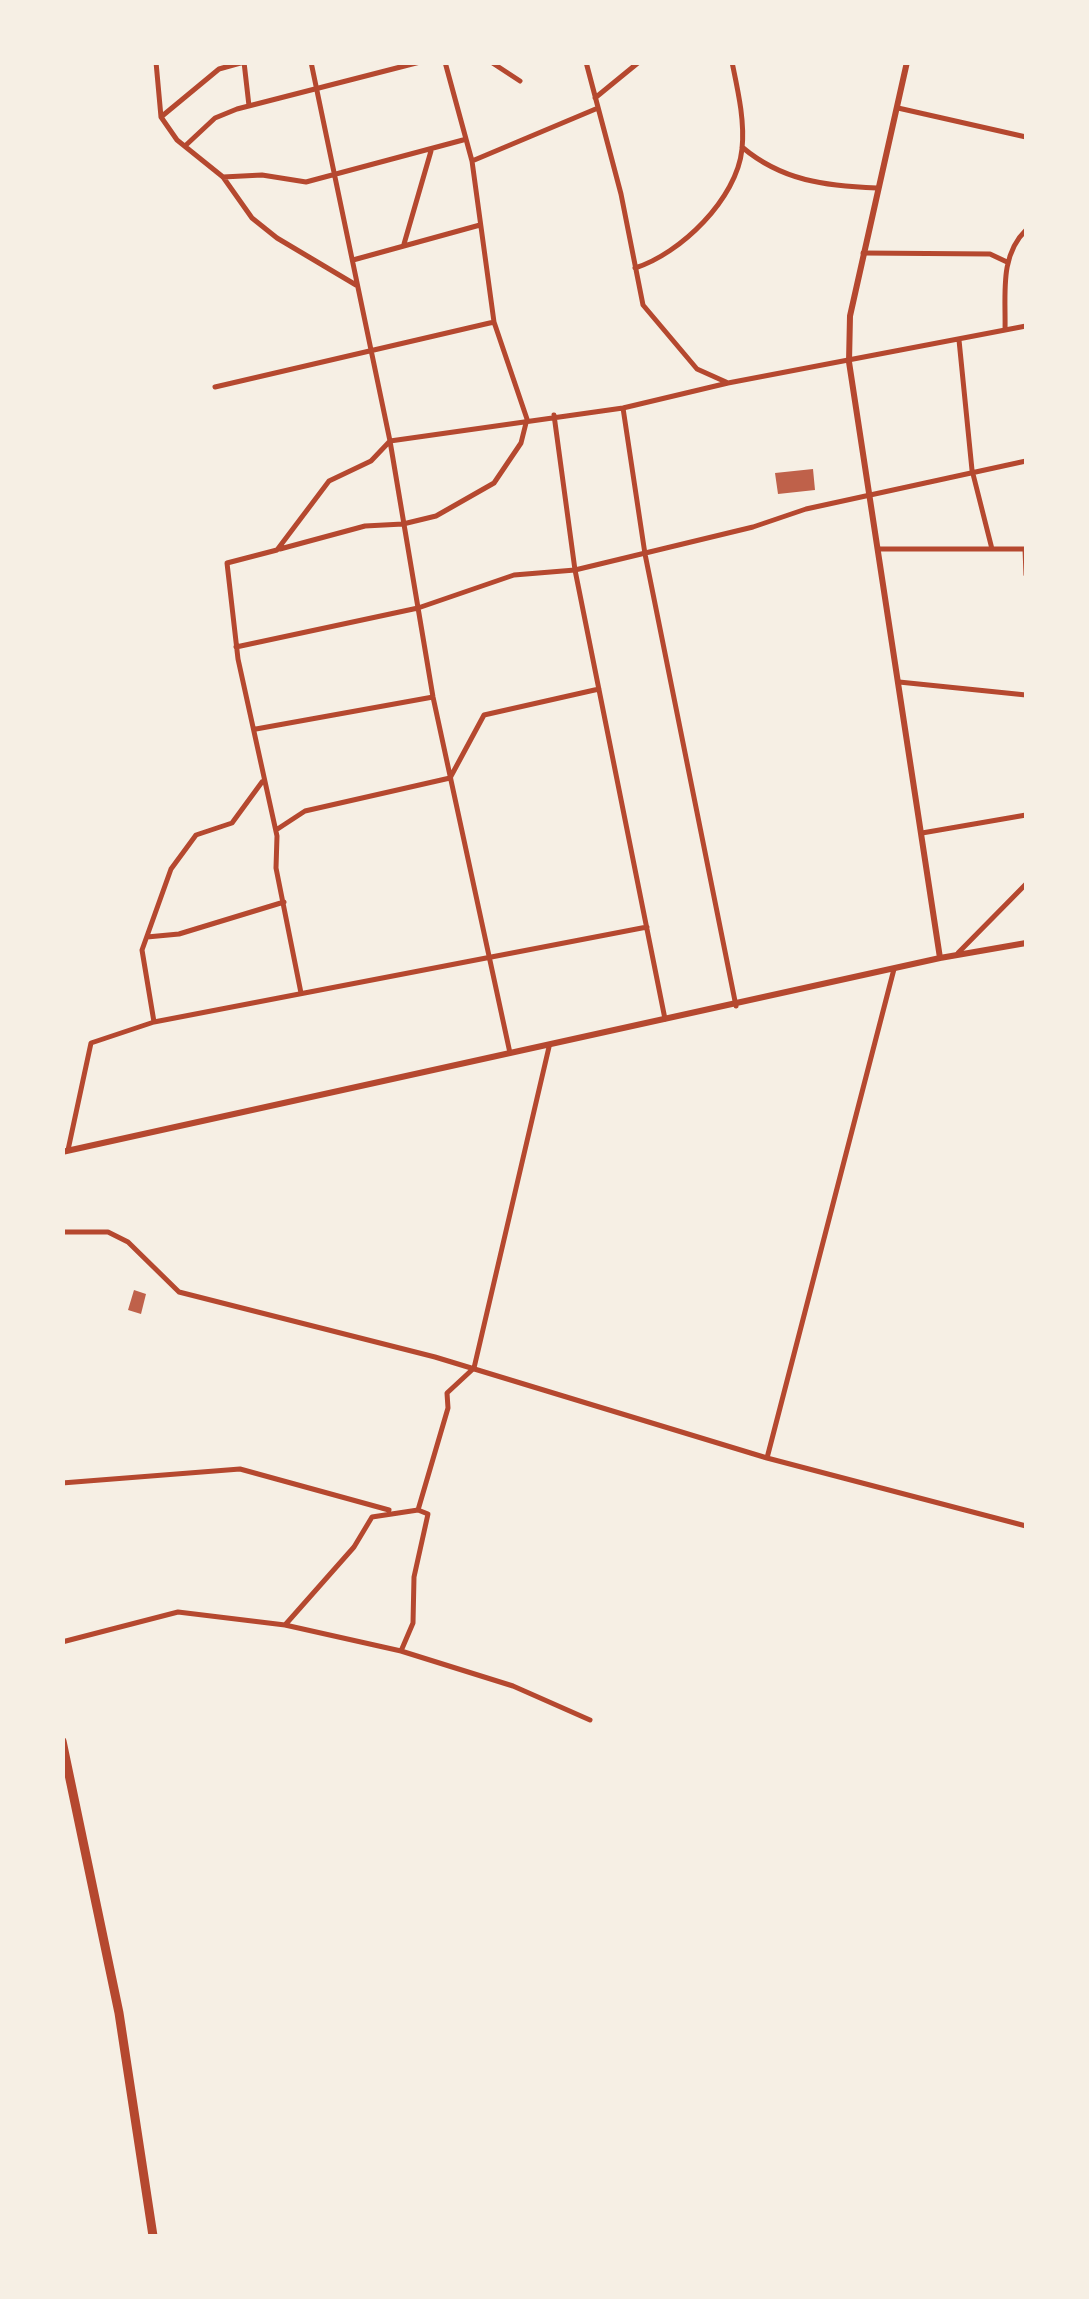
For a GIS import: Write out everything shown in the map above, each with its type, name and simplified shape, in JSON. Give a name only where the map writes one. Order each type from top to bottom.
[{"type":"main road","points":[[62,1741],[120,2012],[153,2236]]},
{"type":"street","points":[[156,62],[161,117],[185,146],[223,176],[252,218],[276,238],[358,286]]},
{"type":"street","points":[[161,117],[218,69],[244,62],[249,106]]},
{"type":"street","points":[[311,62],[331,176],[353,260],[390,441],[433,697],[510,1056]]},
{"type":"street","points":[[185,146],[215,118],[420,62]]},
{"type":"street","points":[[301,993],[276,868],[275,830],[236,647],[227,563],[365,526],[403,524],[436,516],[494,483],[513,458],[528,419],[494,322],[472,160],[444,62]]},
{"type":"street","points":[[490,62],[520,82]]},
{"type":"street","points":[[586,62],[643,305],[654,322],[683,347],[696,368],[728,383]]},
{"type":"street","points":[[595,98],[639,62]]},
{"type":"street","points":[[635,268],[658,261],[723,197],[742,147],[732,62]]},
{"type":"street","points":[[907,62],[850,316],[849,362],[940,958]]},
{"type":"street","points":[[472,160],[598,108]]},
{"type":"street","points":[[896,108],[1026,137]]},
{"type":"street","points":[[223,176],[262,175],[306,182],[464,139]]},
{"type":"street","points":[[742,147],[765,166],[793,177],[830,186],[877,188]]},
{"type":"street","points":[[404,246],[430,151]]},
{"type":"street","points":[[353,260],[480,225]]},
{"type":"street","points":[[1005,330],[1007,262],[1011,249],[1026,230]]},
{"type":"street","points":[[863,253],[990,254],[1007,262]]},
{"type":"street","points":[[215,387],[494,322]]},
{"type":"street","points":[[277,550],[329,481],[371,460],[390,441],[623,408],[728,383],[1026,326]]},
{"type":"street","points":[[959,340],[972,470],[992,549]]},
{"type":"street","points":[[623,408],[644,554],[736,1006]]},
{"type":"street","points":[[554,415],[575,570],[665,1022]]},
{"type":"street","points":[[236,647],[418,608],[514,576],[575,570],[872,493],[1026,461]]},
{"type":"street","points":[[880,550],[1025,549],[1026,575]]},
{"type":"street","points":[[899,682],[1026,696]]},
{"type":"street","points":[[275,830],[305,812],[450,778],[484,715],[599,689]]},
{"type":"street","points":[[256,729],[433,697]]},
{"type":"street","points":[[154,1022],[142,957],[179,854],[196,836],[232,822],[262,782]]},
{"type":"street","points":[[922,833],[1026,815]]},
{"type":"street","points":[[956,955],[1026,884]]},
{"type":"street","points":[[146,937],[179,934],[284,902]]},
{"type":"street","points":[[647,926],[154,1022],[90,1043],[65,1152],[548,1048],[940,958],[1026,943]]},
{"type":"street","points":[[767,1458],[894,970]]},
{"type":"street","points":[[418,1510],[448,1408],[448,1393],[474,1368],[548,1048]]},
{"type":"street","points":[[62,1232],[108,1232],[128,1242],[179,1292],[474,1368],[767,1458],[1026,1526]]},
{"type":"street","points":[[62,1483],[240,1469],[392,1511]]},
{"type":"street","points":[[285,1625],[354,1547],[372,1517],[418,1510],[428,1514],[414,1578],[413,1623],[401,1650]]},
{"type":"street","points":[[62,1642],[178,1612],[285,1625],[401,1650],[513,1686],[590,1720]]},
{"type":"building","points":[[813,469],[815,490],[778,494],[775,473]]},
{"type":"building","points":[[134,1290],[146,1294],[141,1314],[128,1310]]}]
